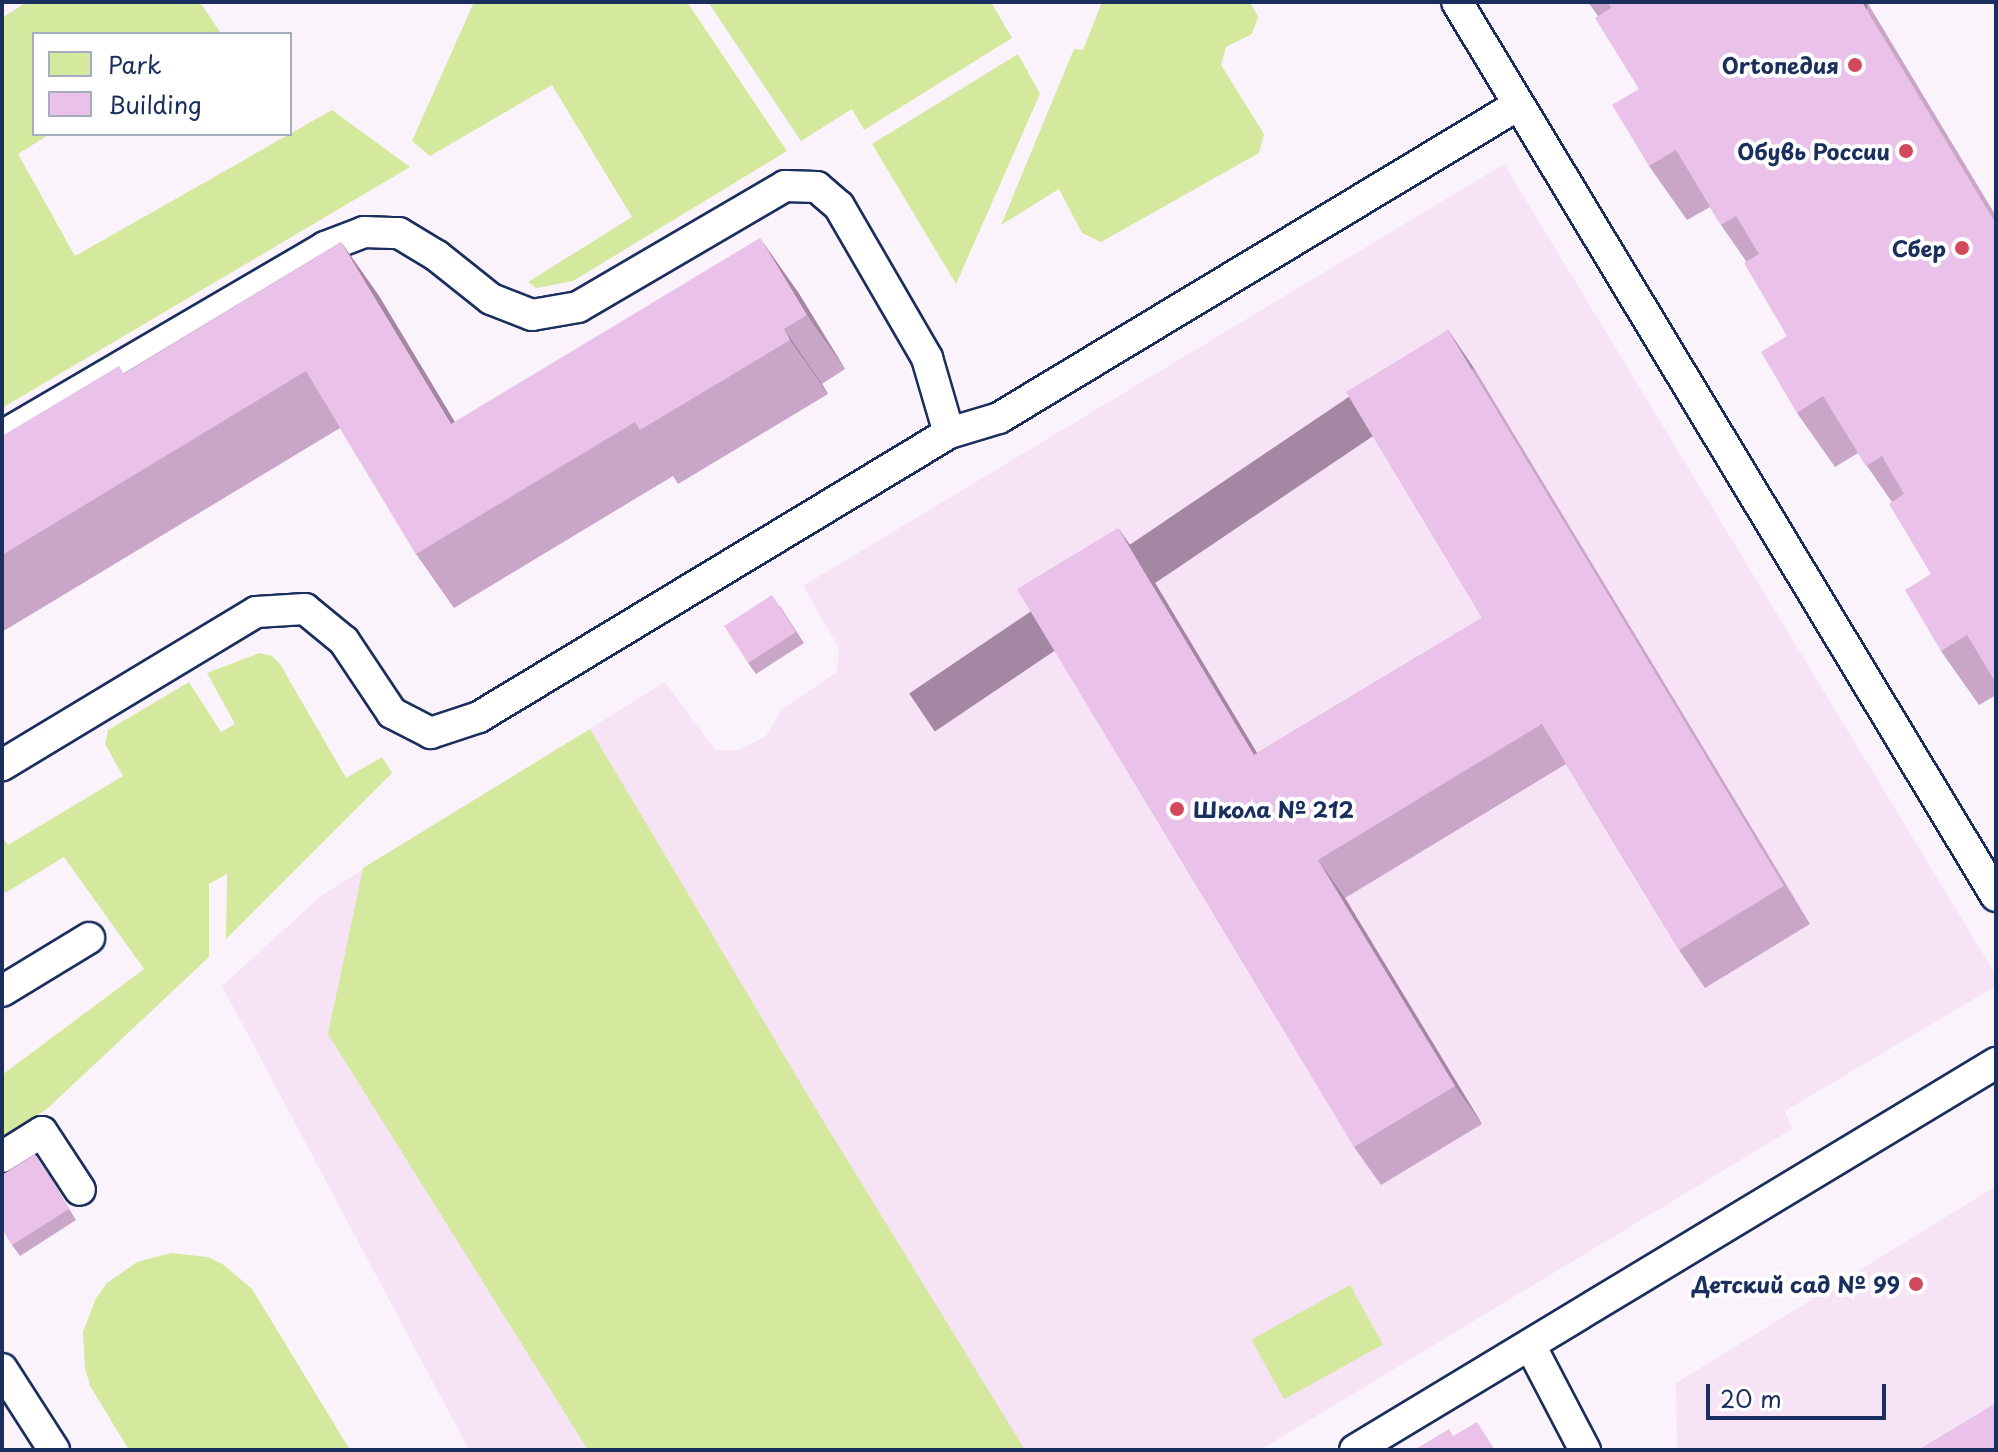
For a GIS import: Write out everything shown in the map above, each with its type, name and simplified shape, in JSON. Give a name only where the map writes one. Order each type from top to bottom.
[{"type":"lane","points":[[1457,2],[1996,896]]},
{"type":"lane","points":[[2,765],[256,612],[305,609],[344,641],[392,713],[431,733],[479,717],[949,433],[999,418],[1518,105]]},
{"type":"lane","points":[[2,436],[325,247],[364,232],[399,233],[437,256],[491,299],[532,315],[578,307],[785,186],[817,187],[839,206],[927,358],[949,433]]},
{"type":"lane","points":[[2,991],[89,938]]},
{"type":"lane","points":[[1355,1450],[1996,1063]]},
{"type":"lane","points":[[2,1157],[42,1132],[80,1190]]},
{"type":"lane","points":[[1530,1345],[1585,1450]]},
{"type":"lane","points":[[2,1369],[54,1450]]},
{"type":"shaded area","name":"Школа № 212","points":[[1504,164],[1996,975],[1996,986],[1785,1111],[1792,1129],[1260,1450],[469,1450],[222,986],[322,895],[665,682],[715,750],[739,750],[766,736],[781,710],[837,672],[839,648],[803,586]]},
{"type":"shaded area","name":"Детский сад № 99","points":[[1996,1186],[1996,1450],[1677,1450],[1676,1383]]},
{"type":"green space","points":[[27,2],[200,2],[220,32],[32,32],[32,136],[47,136],[18,154],[75,256],[286,136],[292,136],[292,133],[332,110],[410,167],[2,408],[2,18]]},
{"type":"green space","points":[[474,2],[687,2],[787,151],[573,281],[536,288],[528,282],[632,217],[552,85],[430,156],[412,141]]},
{"type":"green space","points":[[708,2],[991,2],[1012,38],[864,130],[852,109],[801,141]]},
{"type":"green space","points":[[1102,2],[1250,2],[1258,17],[1252,34],[1226,47],[1221,65],[1264,134],[1259,153],[1101,242],[1082,233],[1059,189],[1001,225],[1074,49],[1083,50]]},
{"type":"green space","points":[[1018,54],[1040,94],[956,284],[872,144]]},
{"type":"green space","points":[[259,653],[272,656],[280,664],[346,778],[382,757],[392,773],[226,939],[227,874],[209,884],[209,957],[47,1109],[2,1137],[2,1075],[144,969],[64,857],[5,893],[2,887],[2,837],[8,845],[123,776],[105,744],[108,730],[189,682],[221,732],[235,724],[207,673]]},
{"type":"green space","points":[[590,729],[816,1109],[1025,1450],[588,1450],[328,1034],[363,868]]},
{"type":"green space","points":[[171,1253],[208,1257],[224,1265],[252,1289],[350,1450],[129,1450],[90,1386],[85,1368],[83,1332],[96,1298],[107,1283],[137,1262]]},
{"type":"green space","points":[[1350,1285],[1383,1344],[1284,1399],[1251,1340]]},
{"type":"building","points":[[1608,2],[1862,2],[1996,224],[1996,683],[1967,635],[1941,651],[1905,590],[1931,574],[1889,504],[1904,494],[1882,456],[1866,466],[1823,396],[1797,413],[1761,352],[1787,336],[1744,263],[1759,254],[1736,216],[1721,225],[1676,150],[1649,166],[1612,105],[1639,89],[1595,18],[1611,8]]},
{"type":"building","points":[[760,238],[807,315],[784,329],[790,340],[640,430],[635,422],[416,554],[306,371],[2,555],[2,436],[119,366],[124,374],[341,242],[451,424]]},
{"type":"building","points":[[1448,330],[1784,886],[1679,950],[1542,724],[1318,860],[1455,1086],[1354,1147],[1017,589],[1118,528],[1254,755],[1482,618],[1346,392]]},
{"type":"building","points":[[772,595],[796,632],[748,663],[724,626]]},
{"type":"building","points":[[35,1154],[69,1209],[12,1245],[2,1229],[2,1175]]},
{"type":"building","points":[[1996,1403],[1996,1450],[1918,1450]]},
{"type":"building","points":[[1477,1422],[1495,1450],[1414,1450],[1449,1429],[1453,1436]]},
{"type":"place","name":"Ortoпедия","points":[[1855,65]]},
{"type":"place","name":"Обувь России","points":[[1906,151]]},
{"type":"place","name":"Сбер","points":[[1962,248]]},
{"type":"place","name":"Школа № 212","points":[[1177,809]]},
{"type":"place","name":"Детский сад № 99","points":[[1916,1284]]}]
